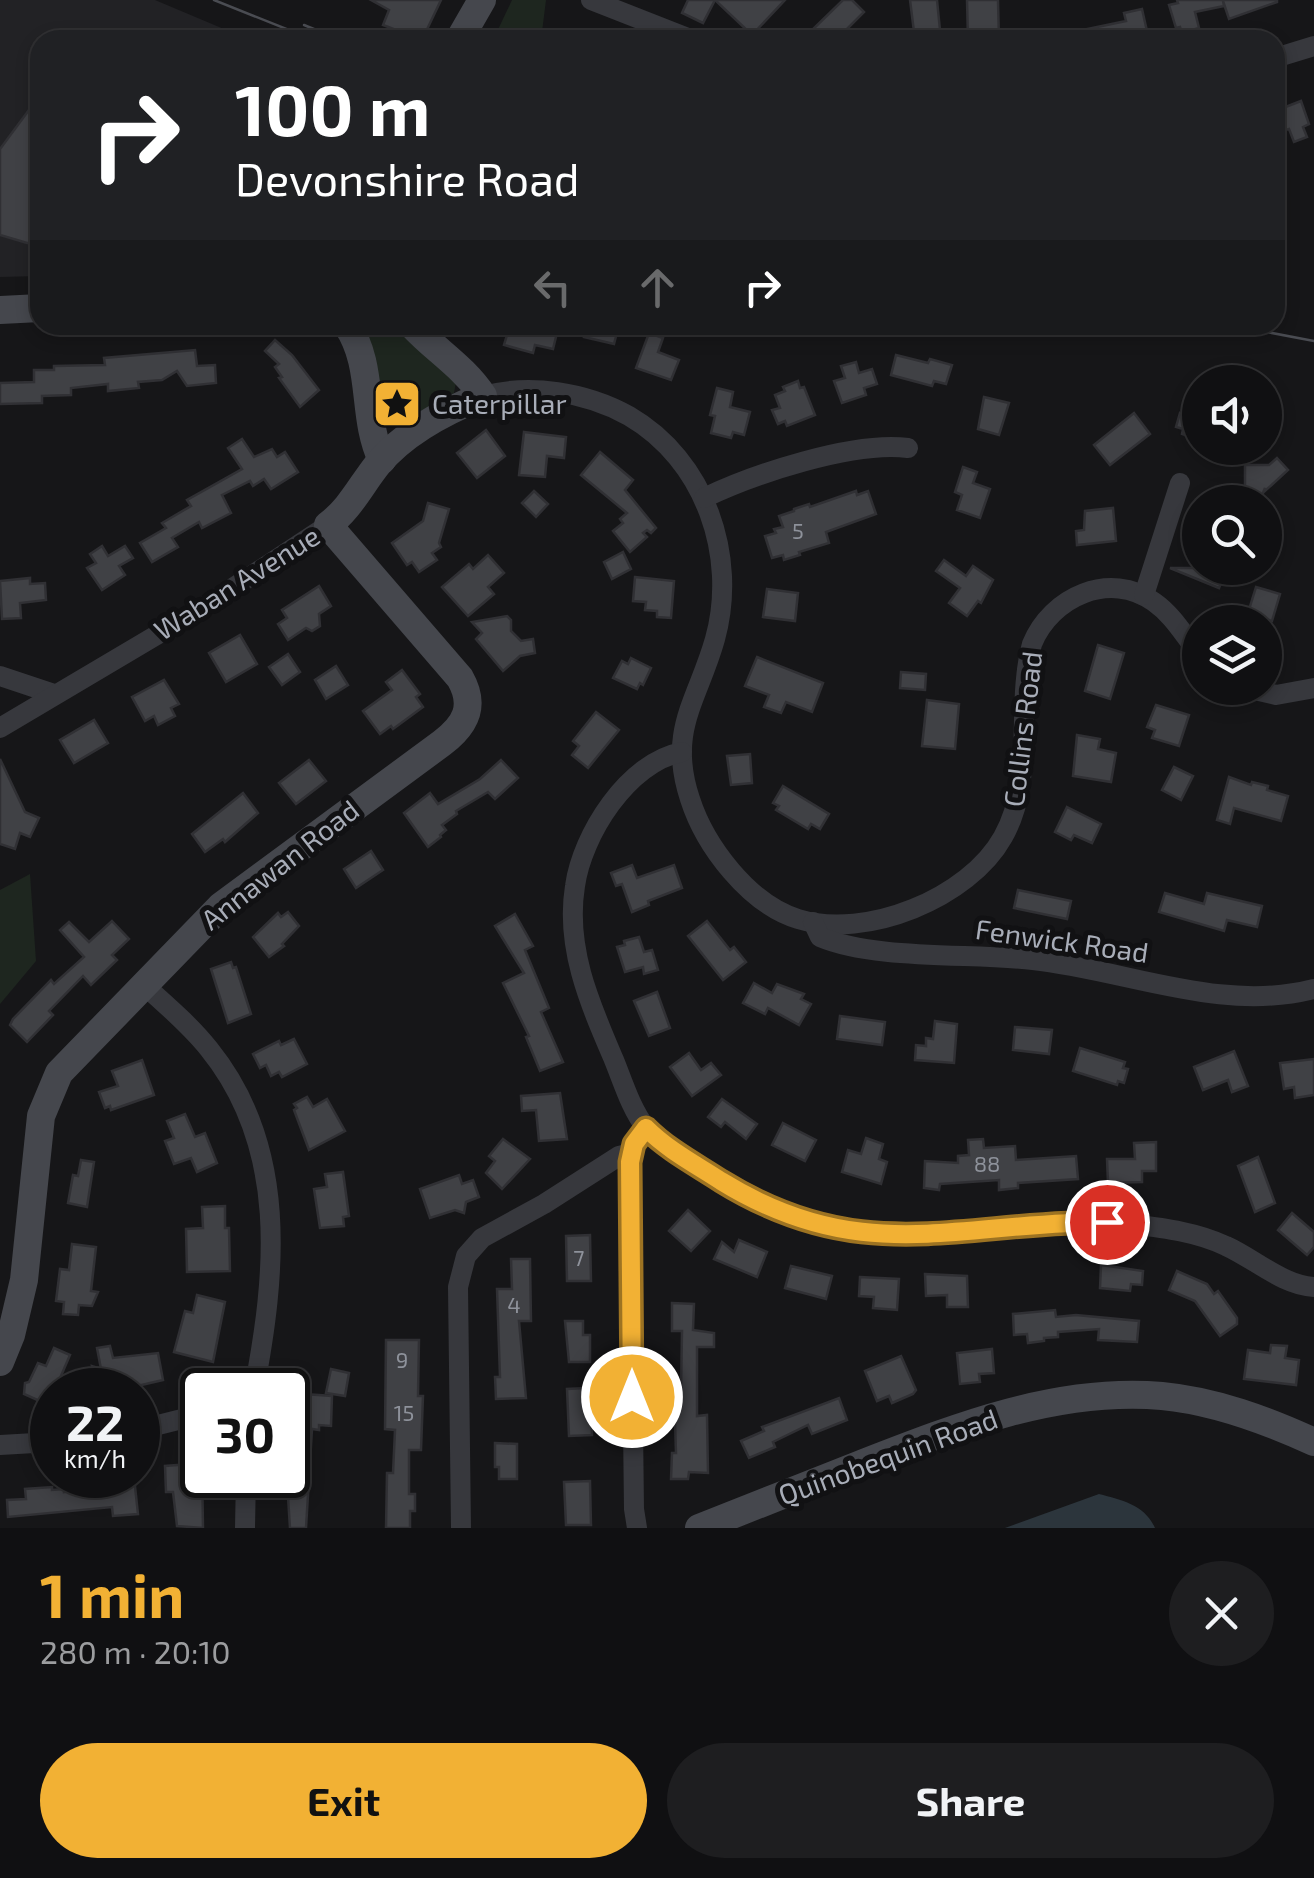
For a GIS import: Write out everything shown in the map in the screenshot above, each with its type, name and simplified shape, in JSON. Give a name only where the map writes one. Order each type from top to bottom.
[{"type":"street","points":[[465,30],[482,0]]},
{"type":"street","points":[[591,0],[668,30]]},
{"type":"street","points":[[1285,55],[1314,46]]},
{"type":"street","points":[[0,310],[30,308]]},
{"type":"street","points":[[351,335],[362,358],[372,433],[382,460]]},
{"type":"street","points":[[421,335],[468,376],[482,396]]},
{"type":"street","name":"Collins Road","points":[[382,460],[415,432],[482,396],[516,390],[554,392],[595,401],[642,424],[671,449],[704,498],[720,554],[721,606],[714,642],[689,704],[682,752],[690,800],[718,852],[761,897],[788,915],[813,922],[858,921],[910,910],[953,889],[978,868],[998,846],[1015,808],[1029,655],[1043,622],[1062,604],[1096,590],[1121,588],[1144,595]]},
{"type":"street","points":[[704,498],[841,452],[872,446],[908,448]]},
{"type":"street","name":"Waban Avenue","points":[[0,728],[204,607],[328,525],[382,460]]},
{"type":"street","points":[[1180,483],[1144,595],[1166,612],[1182,633]]},
{"type":"street","name":"Annawan Road","points":[[0,1362],[21,1298],[38,1132],[51,1085],[69,1059],[221,906],[442,743],[458,730],[468,714],[468,696],[460,678],[328,525]]},
{"type":"street","points":[[0,676],[54,694]]},
{"type":"street","points":[[1282,694],[1314,688]]},
{"type":"street","points":[[682,752],[662,757],[646,767],[605,814],[580,860],[574,893],[575,948],[588,998],[646,1128],[675,1152],[750,1199],[822,1226],[914,1236],[1066,1223],[1169,1229],[1224,1244],[1304,1286]]},
{"type":"street","name":"Fenwick Road","points":[[813,922],[820,937],[859,947],[1071,965],[1227,996],[1276,996],[1314,989]]},
{"type":"street","points":[[143,984],[198,1036],[222,1066],[249,1119],[260,1155],[272,1210],[273,1255],[258,1368]]},
{"type":"street","points":[[638,1528],[634,1509],[631,1153],[637,1137],[646,1128]]},
{"type":"street","points":[[461,1528],[461,1265],[472,1247],[612,1160],[631,1153]]},
{"type":"street","name":"Quinobequin Road","points":[[699,1528],[938,1434],[1019,1410],[1071,1400],[1123,1395],[1182,1398],[1243,1413],[1314,1442]]},
{"type":"street","points":[[0,1445],[30,1443]]},
{"type":"street","points":[[245,1528],[246,1498]]},
{"type":"shaded area","points":[[0,0],[155,0],[226,30],[30,30],[30,276],[0,277]]},
{"type":"shaded area","points":[[512,0],[546,0],[542,30],[498,30]]},
{"type":"shaded area","points":[[357,335],[413,335],[456,382],[454,393],[401,425],[380,418]]},
{"type":"shaded area","points":[[30,874],[36,961],[0,1004],[0,890]]},
{"type":"shaded area","points":[[1099,1494],[1139,1509],[1155,1528],[1005,1528]]},
{"type":"building","points":[[371,0],[441,0],[427,30],[396,30],[383,25],[389,10]]},
{"type":"building","points":[[688,0],[715,0],[703,23],[682,13]]},
{"type":"building","points":[[715,0],[785,0],[757,30],[747,30]]},
{"type":"building","points":[[843,0],[852,0],[864,12],[846,30],[812,30]]},
{"type":"building","points":[[910,0],[937,0],[940,30],[914,30]]},
{"type":"building","points":[[967,0],[998,0],[999,30],[968,30]]},
{"type":"building","points":[[1177,0],[1277,0],[1229,19],[1223,1],[1224,6],[1195,12],[1199,28],[1192,30],[1176,28],[1169,5],[1178,3]]},
{"type":"building","points":[[1142,9],[1147,30],[1082,30],[1126,21],[1124,13]]},
{"type":"building","points":[[1301,101],[1309,124],[1303,127],[1307,137],[1294,142],[1289,129],[1285,130],[1285,107]]},
{"type":"building","points":[[30,108],[30,243],[0,235],[0,149]]},
{"type":"building","points":[[507,335],[556,335],[553,349],[535,345],[533,353],[504,345]]},
{"type":"building","points":[[584,335],[616,335],[614,344]]},
{"type":"building","points":[[648,335],[663,338],[658,352],[679,360],[671,380],[636,368]]},
{"type":"building","points":[[275,340],[319,390],[300,407],[279,378],[282,377],[275,367],[279,364],[265,351]]},
{"type":"building","points":[[195,350],[197,366],[215,365],[216,383],[187,386],[177,371],[162,380],[138,382],[139,388],[108,391],[108,384],[71,388],[71,395],[42,396],[42,403],[0,404],[0,383],[34,382],[34,370],[105,365],[104,358]]},
{"type":"building","points":[[896,355],[952,365],[946,384],[934,381],[932,386],[891,375]]},
{"type":"building","points":[[856,362],[859,373],[872,369],[877,384],[864,388],[866,395],[842,403],[834,381],[845,378],[841,366]]},
{"type":"building","points":[[798,381],[815,415],[787,426],[785,421],[778,424],[772,410],[780,408],[775,395]]},
{"type":"building","points":[[717,388],[733,392],[730,407],[750,412],[744,435],[733,432],[731,438],[711,433],[715,416],[710,415]]},
{"type":"building","points":[[984,397],[1009,403],[999,435],[978,429]]},
{"type":"building","points":[[1134,413],[1150,434],[1110,465],[1094,445]]},
{"type":"building","points":[[486,430],[505,456],[477,478],[457,453]]},
{"type":"building","points":[[524,432],[566,437],[564,458],[547,456],[545,477],[519,475]]},
{"type":"building","points":[[242,439],[254,457],[272,449],[277,457],[285,452],[298,472],[271,489],[264,479],[253,486],[250,481],[222,495],[231,513],[202,528],[199,522],[172,538],[178,547],[152,562],[140,543],[166,528],[162,523],[191,506],[187,500],[242,469],[228,448]]},
{"type":"building","points":[[600,452],[633,480],[625,490],[656,528],[643,533],[647,537],[630,552],[613,531],[627,513],[581,475]]},
{"type":"building","points":[[1282,463],[1288,470],[1272,485],[1245,485],[1245,465]]},
{"type":"building","points":[[963,467],[977,472],[973,483],[990,489],[980,518],[957,510],[962,495],[955,492]]},
{"type":"building","points":[[534,491],[548,504],[536,517],[522,503]]},
{"type":"building","points":[[856,491],[857,495],[868,491],[876,514],[826,532],[829,543],[784,560],[783,555],[772,558],[765,536],[783,527],[779,516]]},
{"type":"building","points":[[428,503],[449,509],[441,547],[432,553],[437,560],[419,572],[412,562],[407,565],[392,543],[423,521]]},
{"type":"building","points":[[1113,508],[1116,541],[1077,545],[1076,531],[1084,530],[1085,511]]},
{"type":"building","points":[[102,546],[108,556],[125,546],[133,558],[119,566],[125,575],[102,590],[87,568],[96,563],[90,554]]},
{"type":"building","points":[[623,552],[631,569],[612,579],[604,562]]},
{"type":"building","points":[[488,555],[504,573],[488,587],[494,594],[468,616],[442,587],[469,564],[473,569]]},
{"type":"building","points":[[944,560],[966,576],[973,566],[993,580],[981,603],[978,601],[967,616],[949,603],[960,588],[936,571]]},
{"type":"building","points":[[635,577],[674,581],[671,618],[657,617],[657,611],[645,610],[646,602],[633,601]]},
{"type":"building","points":[[30,578],[30,584],[45,583],[46,600],[20,603],[21,618],[2,619],[0,581]]},
{"type":"building","points":[[319,586],[331,606],[319,614],[320,626],[312,631],[306,628],[288,640],[278,624],[287,618],[282,610]]},
{"type":"building","points":[[1256,587],[1280,594],[1277,605],[1250,605]]},
{"type":"building","points":[[767,589],[798,593],[795,621],[763,617]]},
{"type":"building","points":[[507,616],[511,631],[521,641],[533,639],[535,653],[520,656],[503,671],[476,639],[482,633],[472,622]]},
{"type":"building","points":[[240,635],[257,664],[226,682],[209,653]]},
{"type":"building","points":[[1098,645],[1124,653],[1110,699],[1085,691]]},
{"type":"building","points":[[288,654],[300,672],[282,685],[269,667]]},
{"type":"building","points":[[757,657],[823,683],[812,712],[786,702],[781,713],[764,707],[769,695],[745,686]]},
{"type":"building","points":[[631,658],[651,668],[637,689],[613,678],[622,661],[628,664]]},
{"type":"building","points":[[336,666],[348,685],[326,699],[315,680]]},
{"type":"building","points":[[402,670],[420,694],[416,697],[423,707],[380,734],[363,711],[392,690],[386,682]]},
{"type":"building","points":[[901,672],[926,674],[925,690],[900,688]]},
{"type":"building","points":[[164,680],[179,704],[171,708],[175,716],[158,725],[154,716],[145,721],[132,697]]},
{"type":"building","points":[[927,700],[959,704],[955,749],[922,746]]},
{"type":"building","points":[[1156,705],[1189,715],[1179,746],[1152,738],[1155,730],[1147,727]]},
{"type":"building","points":[[596,712],[619,730],[588,768],[572,755],[579,746],[573,741]]},
{"type":"building","points":[[94,720],[108,743],[74,763],[60,740]]},
{"type":"building","points":[[1077,735],[1100,739],[1098,749],[1116,753],[1111,782],[1073,776]]},
{"type":"building","points":[[750,754],[752,783],[731,785],[727,756]]},
{"type":"building","points":[[0,759],[25,812],[39,818],[30,837],[20,833],[15,849],[0,844]]},
{"type":"building","points":[[309,760],[326,781],[296,804],[279,783]]},
{"type":"building","points":[[501,760],[518,778],[495,799],[488,792],[456,811],[442,825],[446,830],[441,837],[428,847],[404,813],[430,793],[438,804],[480,779]]},
{"type":"building","points":[[1174,767],[1193,776],[1181,800],[1162,790]]},
{"type":"building","points":[[1229,777],[1268,786],[1267,790],[1288,796],[1281,821],[1234,808],[1230,824],[1217,820]]},
{"type":"building","points":[[783,786],[829,814],[820,829],[811,824],[808,829],[776,810],[779,806],[773,803]]},
{"type":"building","points":[[243,793],[258,813],[225,842],[223,839],[205,852],[192,834]]},
{"type":"building","points":[[1067,807],[1101,824],[1092,843],[1074,835],[1071,840],[1055,832]]},
{"type":"building","points":[[371,851],[383,870],[356,888],[344,869]]},
{"type":"building","points":[[632,865],[637,878],[674,865],[682,888],[632,912],[622,884],[616,886],[611,873]]},
{"type":"building","points":[[1018,890],[1071,901],[1067,919],[1014,908]]},
{"type":"building","points":[[1165,893],[1204,904],[1207,893],[1262,906],[1257,927],[1227,920],[1224,931],[1159,912]]},
{"type":"building","points":[[288,912],[299,926],[284,946],[269,957],[253,937],[278,913],[281,917]]},
{"type":"building","points":[[515,914],[533,946],[525,950],[549,1008],[541,1012],[563,1062],[540,1071],[526,1037],[529,1036],[503,983],[524,973],[495,926]]},
{"type":"building","points":[[112,921],[129,939],[112,955],[117,960],[91,985],[83,976],[49,1011],[53,1015],[27,1042],[10,1025],[13,1019],[51,980],[54,984],[84,957],[60,930],[69,922],[89,942]]},
{"type":"building","points":[[707,921],[730,950],[734,947],[746,962],[723,980],[688,936]]},
{"type":"building","points":[[639,937],[644,952],[652,950],[658,970],[644,974],[643,967],[625,972],[617,947]]},
{"type":"building","points":[[231,962],[251,1014],[228,1023],[211,969]]},
{"type":"building","points":[[754,983],[772,993],[777,984],[804,994],[801,999],[811,1004],[799,1025],[768,1008],[765,1014],[743,1003]]},
{"type":"building","points":[[657,992],[670,1028],[649,1036],[634,1001]]},
{"type":"building","points":[[840,1016],[885,1022],[882,1045],[837,1039]]},
{"type":"building","points":[[935,1021],[957,1024],[954,1063],[915,1060],[916,1045],[926,1046],[926,1038],[933,1039]]},
{"type":"building","points":[[1015,1027],[1052,1030],[1049,1054],[1013,1050]]},
{"type":"building","points":[[294,1039],[307,1064],[282,1077],[279,1072],[271,1076],[266,1065],[260,1068],[253,1054],[279,1041],[281,1045]]},
{"type":"building","points":[[1080,1048],[1125,1062],[1123,1068],[1128,1069],[1124,1083],[1118,1081],[1117,1085],[1073,1071]]},
{"type":"building","points":[[1234,1051],[1248,1086],[1232,1092],[1228,1080],[1203,1090],[1194,1067]]},
{"type":"building","points":[[689,1053],[701,1070],[711,1063],[721,1075],[692,1096],[670,1067]]},
{"type":"building","points":[[1314,1059],[1314,1095],[1295,1098],[1294,1087],[1284,1089],[1280,1063]]},
{"type":"building","points":[[142,1060],[154,1095],[111,1110],[110,1106],[105,1108],[99,1092],[118,1086],[112,1071]]},
{"type":"building","points":[[560,1093],[567,1139],[539,1141],[536,1110],[522,1111],[521,1096]]},
{"type":"building","points":[[307,1097],[313,1107],[327,1099],[345,1131],[309,1150],[294,1110],[294,1104]]},
{"type":"building","points":[[722,1099],[757,1124],[746,1139],[725,1122],[721,1127],[708,1117]]},
{"type":"building","points":[[185,1114],[195,1137],[205,1133],[217,1163],[197,1172],[191,1158],[174,1164],[165,1141],[174,1138],[167,1121]]},
{"type":"building","points":[[783,1123],[816,1140],[805,1161],[772,1145]]},
{"type":"building","points":[[866,1138],[883,1144],[879,1159],[887,1162],[881,1184],[842,1172],[848,1150],[861,1154]]},
{"type":"building","points":[[503,1139],[530,1159],[502,1189],[486,1173],[495,1161],[489,1156]]},
{"type":"building","points":[[983,1139],[984,1148],[1015,1146],[1016,1160],[1076,1156],[1078,1179],[1018,1183],[1018,1188],[999,1190],[999,1180],[940,1184],[939,1190],[924,1188],[925,1161],[958,1163],[958,1156],[969,1155],[968,1140]]},
{"type":"building","points":[[1156,1142],[1156,1171],[1142,1171],[1142,1182],[1108,1183],[1107,1159],[1135,1159],[1134,1143]]},
{"type":"building","points":[[1258,1157],[1275,1203],[1255,1212],[1238,1166]]},
{"type":"building","points":[[81,1160],[94,1162],[87,1207],[68,1203],[73,1175],[78,1176]]},
{"type":"building","points":[[343,1172],[349,1216],[343,1217],[344,1226],[320,1228],[314,1189],[327,1187],[325,1174]]},
{"type":"building","points":[[459,1175],[462,1184],[473,1180],[479,1197],[466,1202],[464,1213],[455,1210],[430,1218],[420,1189]]},
{"type":"building","points":[[225,1206],[230,1271],[187,1272],[186,1229],[203,1228],[202,1207]]},
{"type":"building","points":[[688,1210],[710,1231],[691,1251],[669,1231]]},
{"type":"building","points":[[1292,1213],[1314,1232],[1314,1247],[1307,1255],[1278,1230]]},
{"type":"building","points":[[590,1235],[591,1281],[567,1281],[566,1236]]},
{"type":"building","points":[[739,1240],[767,1252],[757,1277],[714,1259],[722,1242],[734,1252]]},
{"type":"building","points":[[72,1244],[96,1247],[91,1291],[98,1292],[92,1306],[79,1305],[78,1315],[63,1314],[64,1302],[56,1301],[60,1269],[69,1270]]},
{"type":"building","points":[[511,1259],[530,1259],[531,1321],[519,1321],[526,1398],[496,1399],[495,1377],[500,1377],[497,1289],[512,1289]]},
{"type":"building","points":[[1101,1265],[1143,1271],[1142,1285],[1131,1284],[1130,1291],[1100,1288]]},
{"type":"building","points":[[791,1266],[832,1276],[826,1299],[785,1288]]},
{"type":"building","points":[[1177,1271],[1207,1284],[1214,1294],[1218,1291],[1237,1324],[1220,1336],[1195,1301],[1169,1290]]},
{"type":"building","points":[[925,1274],[967,1276],[968,1307],[947,1307],[947,1295],[926,1296]]},
{"type":"building","points":[[860,1277],[899,1279],[897,1310],[873,1308],[874,1297],[859,1296]]},
{"type":"building","points":[[197,1295],[225,1302],[213,1362],[174,1352],[185,1311],[193,1313]]},
{"type":"building","points":[[672,1303],[694,1304],[693,1330],[714,1333],[714,1347],[697,1347],[697,1416],[707,1415],[708,1473],[689,1472],[688,1479],[671,1479],[672,1453],[676,1453],[674,1391],[681,1391],[682,1331],[672,1331]]},
{"type":"building","points":[[1055,1310],[1056,1317],[1139,1321],[1137,1342],[1098,1340],[1099,1329],[1058,1332],[1058,1337],[1028,1343],[1027,1334],[1014,1335],[1013,1314]]},
{"type":"building","points":[[565,1321],[583,1321],[583,1335],[590,1335],[590,1362],[569,1362]]},
{"type":"building","points":[[386,1340],[419,1340],[421,1450],[409,1450],[409,1494],[415,1494],[410,1528],[386,1528],[387,1473],[393,1473],[395,1430],[385,1429]]},
{"type":"building","points":[[1271,1345],[1287,1346],[1285,1358],[1299,1360],[1296,1385],[1244,1379],[1248,1350],[1270,1353]]},
{"type":"building","points":[[110,1346],[113,1358],[158,1353],[163,1380],[160,1381],[160,1368],[101,1368],[97,1348]]},
{"type":"building","points":[[54,1348],[70,1355],[64,1368],[36,1368],[38,1363],[46,1366]]},
{"type":"building","points":[[992,1349],[994,1373],[979,1374],[980,1382],[960,1384],[957,1353]]},
{"type":"building","points":[[901,1356],[916,1390],[892,1403],[889,1396],[877,1401],[865,1371]]},
{"type":"building","points":[[331,1369],[349,1373],[345,1396],[326,1393]]},
{"type":"building","points":[[29,1382],[30,1397],[24,1394],[25,1383]]},
{"type":"building","points":[[585,1388],[586,1407],[591,1407],[592,1435],[569,1436],[567,1389]]},
{"type":"building","points":[[310,1394],[332,1396],[331,1426],[312,1429],[310,1462]]},
{"type":"building","points":[[839,1398],[847,1420],[812,1434],[808,1425],[773,1442],[775,1447],[749,1458],[741,1441],[764,1431],[762,1427]]},
{"type":"building","points":[[495,1443],[517,1444],[517,1479],[499,1479]]},
{"type":"building","points":[[180,1465],[180,1498],[203,1498],[203,1528],[177,1526],[173,1492],[166,1492],[165,1466]]},
{"type":"building","points":[[590,1481],[591,1525],[566,1525],[564,1482]]},
{"type":"building","points":[[25,1489],[30,1489],[30,1498],[136,1498],[138,1514],[113,1516],[112,1507],[8,1517],[7,1500],[26,1499]]},
{"type":"building","points":[[288,1498],[308,1498],[306,1528],[290,1528]]},
{"type":"tram line","points":[[214,0],[289,30]]},
{"type":"tram line","points":[[304,25],[316,30]]},
{"type":"tram line","points":[[1282,335],[1314,341]]},
{"type":"place","name":"Caterpillar","points":[[397,404]]},
{"type":"route","points":[[632,1397],[630,1162],[637,1137],[646,1128],[675,1152],[750,1199],[822,1226],[914,1236],[1107,1222]]}]
